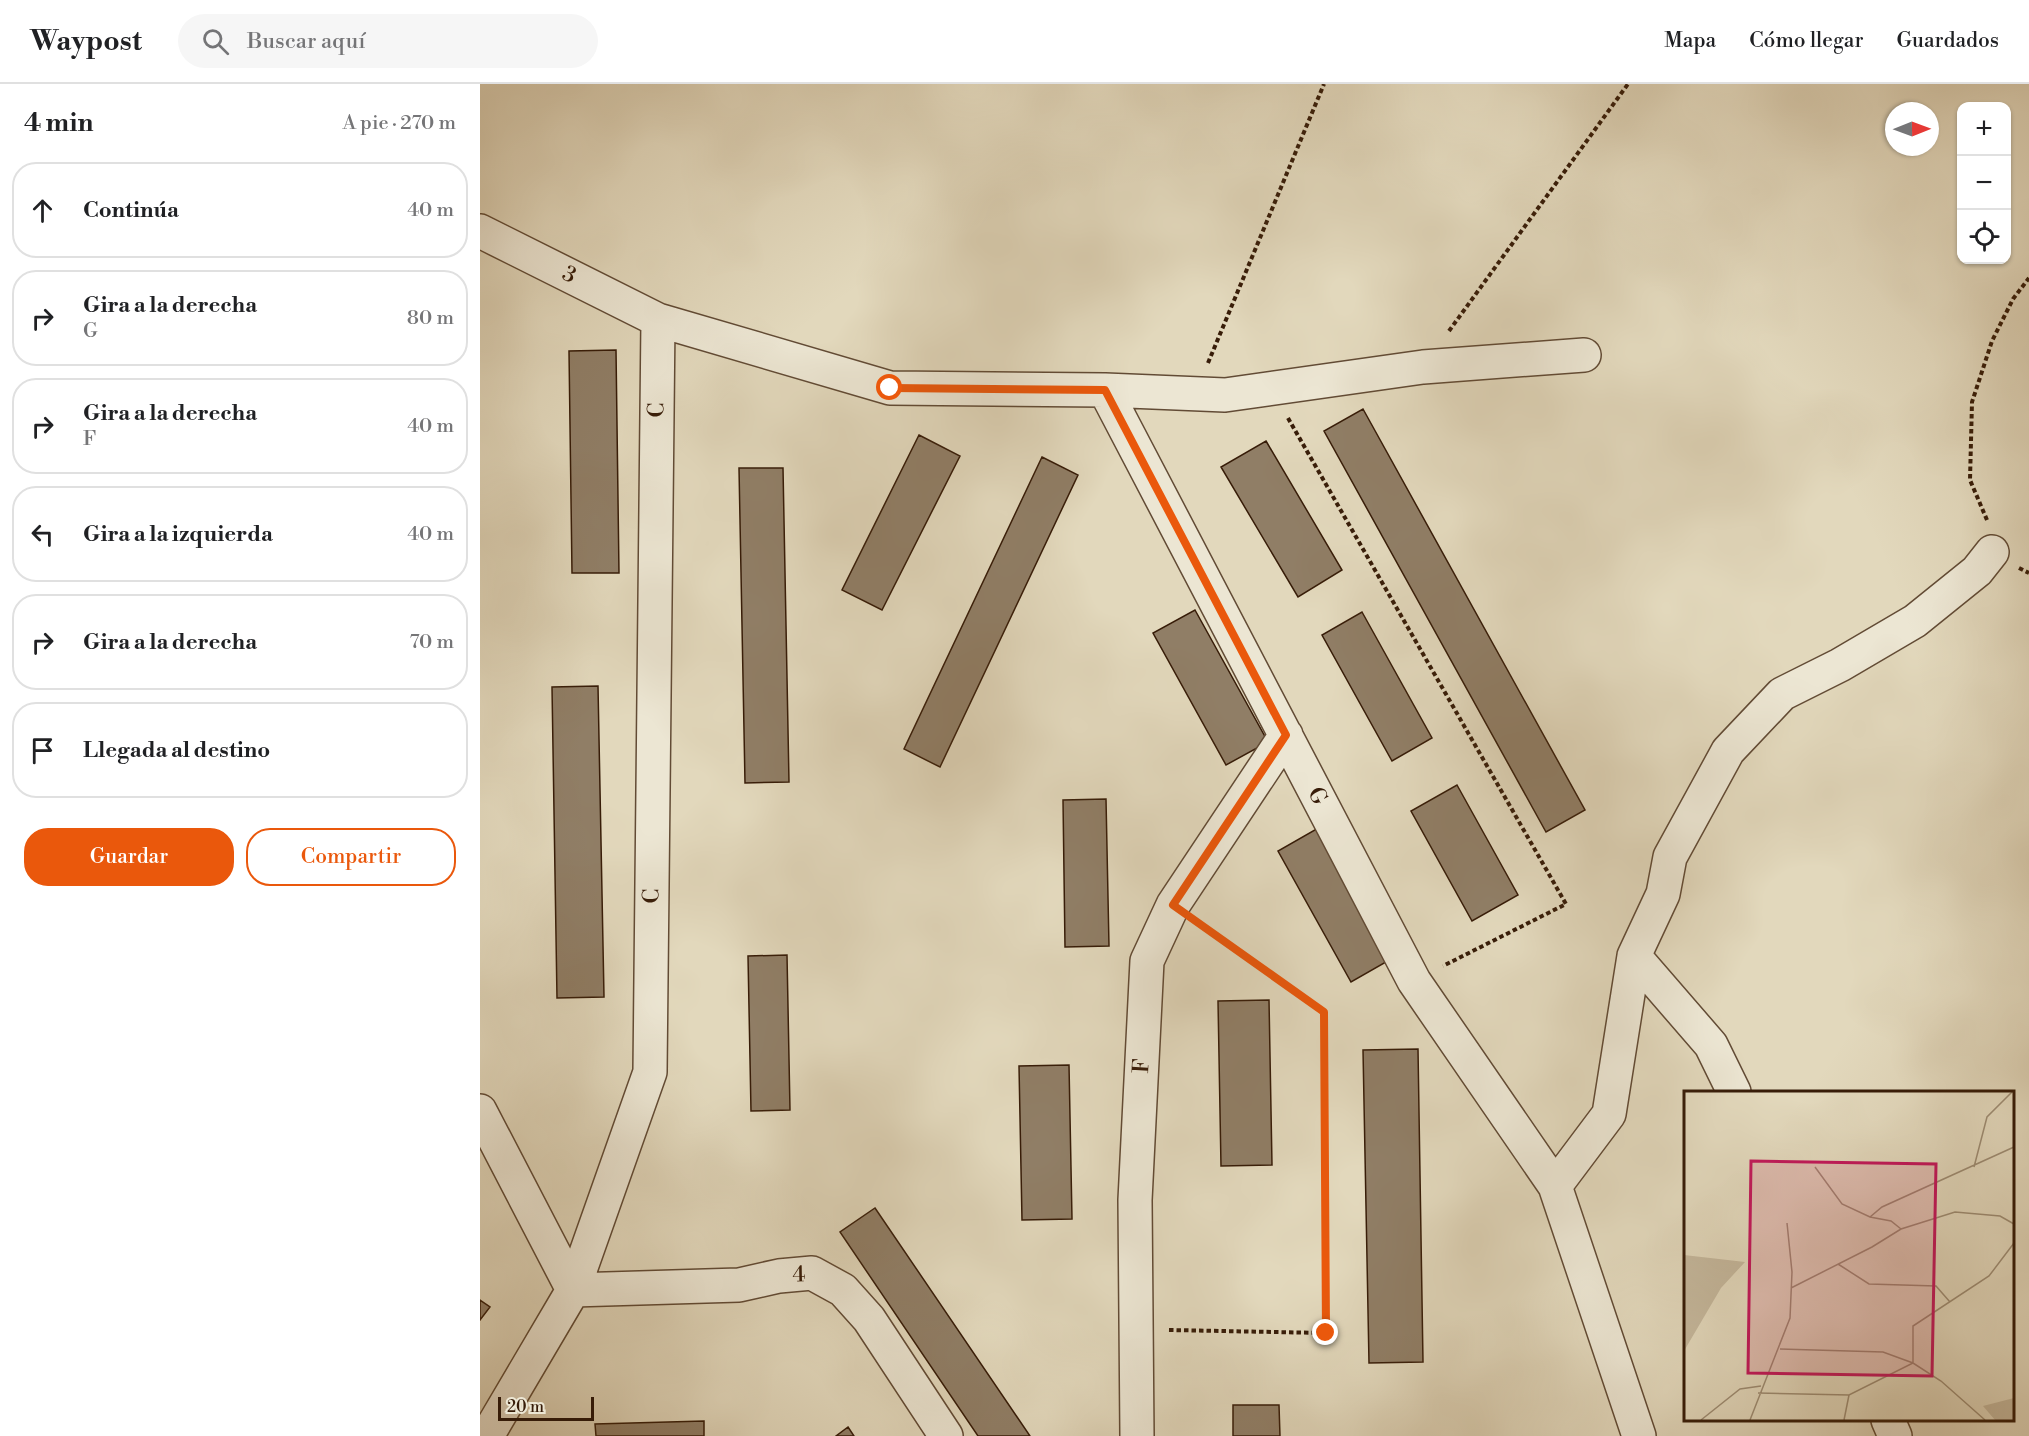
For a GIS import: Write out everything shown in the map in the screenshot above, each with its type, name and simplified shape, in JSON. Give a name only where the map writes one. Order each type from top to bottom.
[{"type":"street","name":"3","points":[[480,231],[658,320],[890,388],[1105,390],[1225,395],[1423,367],[1584,355]]},
{"type":"street","name":"C","points":[[487,1436],[573,1290],[650,1072],[658,320]]},
{"type":"street","name":"G","points":[[1105,390],[1414,981],[1556,1186],[1639,1436]]},
{"type":"street","points":[[1556,1186],[1609,1113],[1634,956],[1663,894],[1670,857],[1728,751],[1782,694],[1840,665],[1915,621],[1977,571],[1992,552]]},
{"type":"street","name":"F","points":[[1137,1436],[1135,1200],[1148,961],[1173,905],[1286,735]]},
{"type":"street","points":[[1634,956],[1711,1045],[1734,1091]]},
{"type":"street","points":[[480,1111],[573,1290]]},
{"type":"street","name":"4","points":[[573,1290],[739,1285],[779,1276],[812,1273],[843,1290],[869,1319],[946,1436]]},
{"type":"street","points":[[1888,1421],[1895,1436]]},
{"type":"path","points":[[1195,395],[1324,84]]},
{"type":"path","points":[[1423,367],[1628,84]]},
{"type":"path","points":[[1992,552],[1989,526],[1970,480],[1972,402],[1992,341],[2013,299],[2029,278]]},
{"type":"path","points":[[1272,389],[1566,904],[1414,981]]},
{"type":"path","points":[[1136,1329],[1326,1333],[1324,1012],[1173,905]]},
{"type":"building","points":[[616,350],[619,573],[572,573],[569,351]]},
{"type":"building","points":[[1363,409],[1585,810],[1546,832],[1324,431]]},
{"type":"building","points":[[919,435],[960,456],[882,610],[842,590]]},
{"type":"building","points":[[1266,441],[1342,570],[1298,597],[1221,467]]},
{"type":"building","points":[[1042,457],[1078,475],[940,767],[904,749]]},
{"type":"building","points":[[739,468],[783,468],[789,782],[745,783]]},
{"type":"building","points":[[1195,610],[1268,742],[1226,765],[1153,633]]},
{"type":"building","points":[[1362,612],[1432,738],[1392,761],[1322,635]]},
{"type":"building","points":[[598,686],[604,997],[557,998],[552,687]]},
{"type":"building","points":[[1457,785],[1518,895],[1472,921],[1411,811]]},
{"type":"building","points":[[1106,799],[1109,946],[1065,947],[1063,800]]},
{"type":"building","points":[[1327,823],[1400,954],[1351,982],[1278,851]]},
{"type":"building","points":[[787,955],[790,1110],[751,1111],[748,956]]},
{"type":"building","points":[[1269,1000],[1272,1165],[1221,1166],[1218,1001]]},
{"type":"building","points":[[1418,1049],[1423,1362],[1369,1363],[1363,1050]]},
{"type":"building","points":[[1069,1065],[1072,1219],[1022,1220],[1019,1066]]},
{"type":"building","points":[[875,1208],[1030,1436],[978,1436],[840,1232]]},
{"type":"building","points":[[480,1300],[490,1307],[480,1320]]},
{"type":"building","points":[[1233,1405],[1279,1405],[1280,1436],[1233,1436]]},
{"type":"building","points":[[704,1421],[704,1436],[596,1436],[595,1424]]},
{"type":"building","points":[[848,1427],[854,1436],[836,1436]]},
{"type":"route","points":[[890,388],[1105,390],[1286,735],[1173,905],[1324,1012],[1326,1333]]}]
